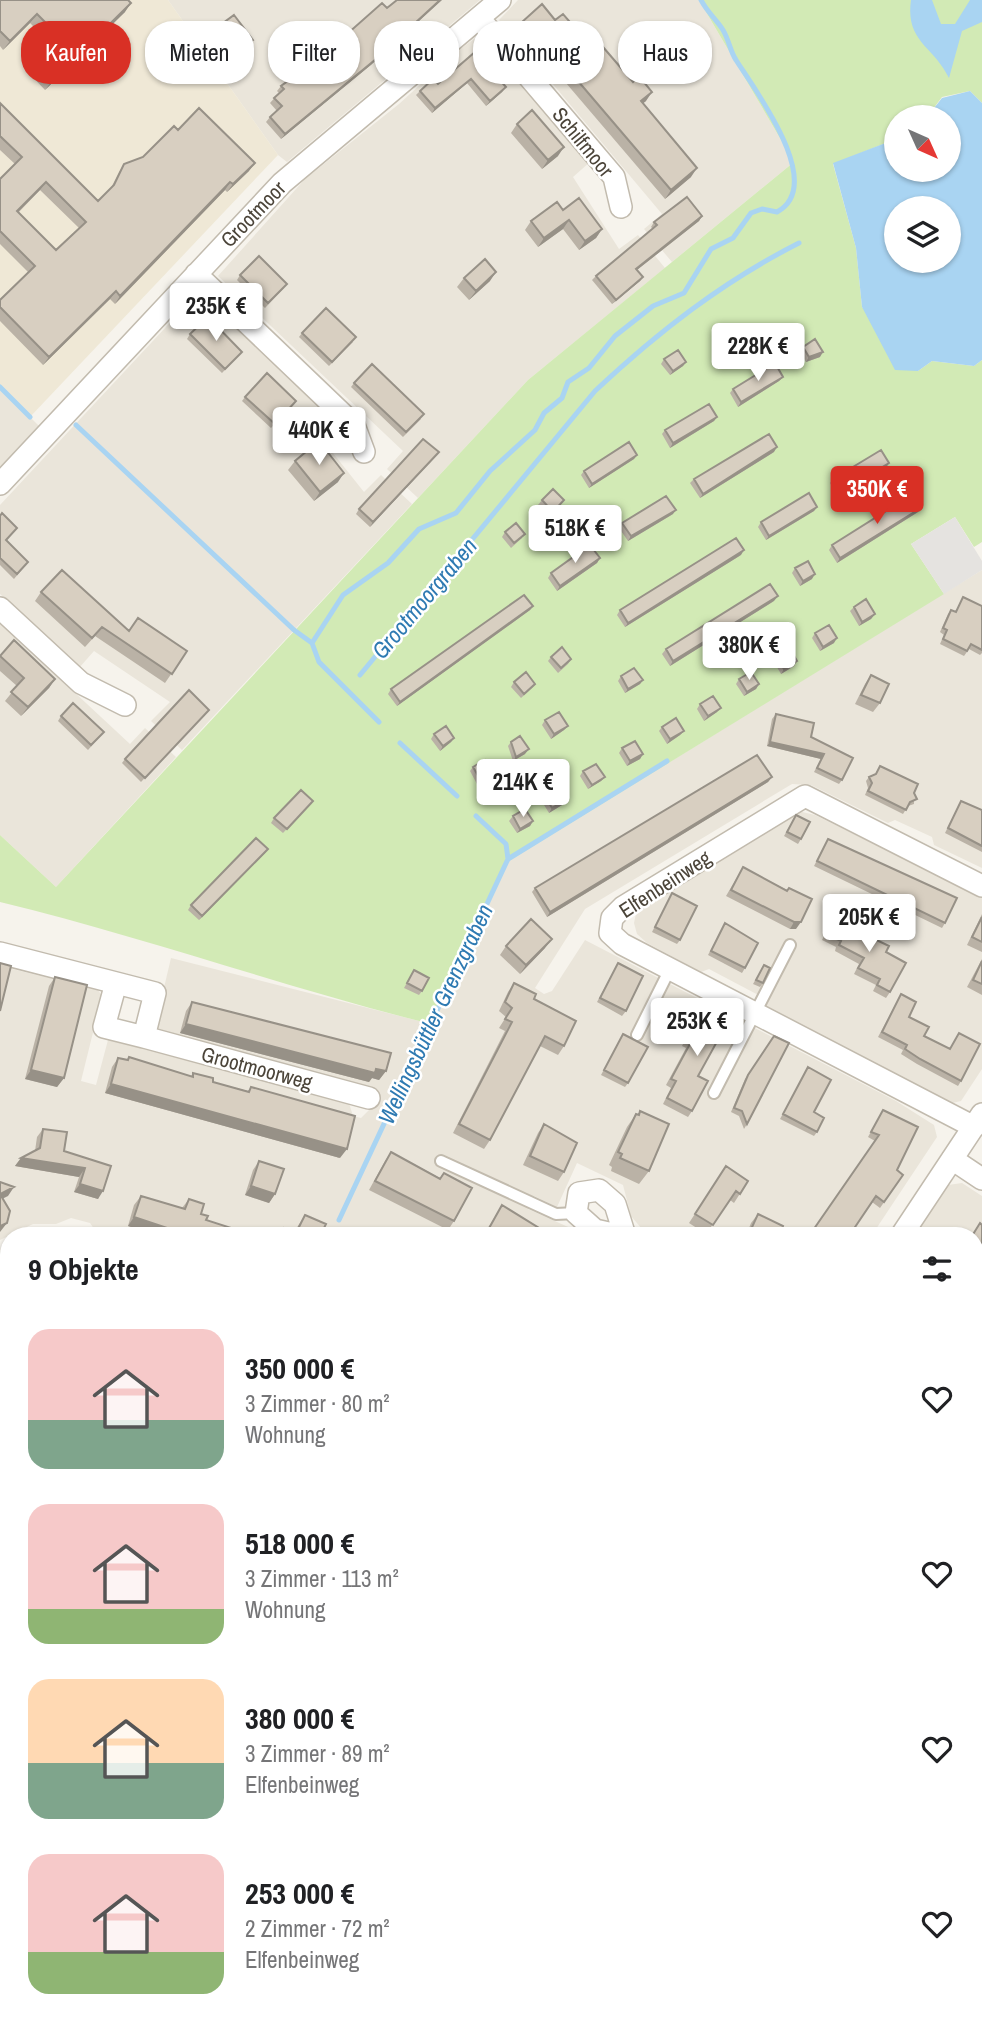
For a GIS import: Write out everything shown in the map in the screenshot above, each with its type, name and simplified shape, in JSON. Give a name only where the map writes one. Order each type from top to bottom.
[{"type":"street","name":"Grootmoor","points":[[0,484],[304,162],[500,0]]},
{"type":"street","name":"Schilfmoor","points":[[479,18],[614,177],[621,207]]},
{"type":"street","points":[[196,274],[354,425],[364,452]]},
{"type":"street","points":[[0,608],[80,682],[125,705]]},
{"type":"street","name":"Elfenbeinweg","points":[[978,1121],[755,1014],[622,944],[610,933],[612,918],[623,907],[805,796],[982,886]]},
{"type":"street","points":[[0,953],[155,993],[144,1037]]},
{"type":"street","name":"Grootmoorweg","points":[[116,983],[104,1027],[369,1098]]},
{"type":"street","points":[[907,1227],[978,1121]]},
{"type":"street","points":[[952,1159],[982,1179]]},
{"type":"street","points":[[592,1227],[576,1213],[579,1193],[599,1190],[615,1204],[621,1227]]},
{"type":"lane","points":[[714,1093],[790,945]]},
{"type":"lane","points":[[638,1035],[670,969]]},
{"type":"lane","points":[[441,1161],[556,1214],[576,1213]]},
{"type":"shaded area","points":[[0,0],[168,0],[183,21],[145,21],[145,84],[228,84],[278,155],[30,417],[0,387]]},
{"type":"shaded area","points":[[168,0],[480,0],[455,21],[374,21],[374,84],[380,84],[287,162],[278,155],[228,84],[254,84],[254,21],[183,21]]},
{"type":"shaded area","points":[[518,0],[699,0],[711,21],[618,21],[618,84],[712,84],[712,22],[794,162],[672,262],[644,229],[662,214],[553,84],[604,84],[604,21],[499,20]]},
{"type":"shaded area","points":[[473,40],[473,84],[521,84],[590,162],[573,177],[619,249],[638,235],[665,268],[528,380],[418,498],[387,469],[403,451],[218,276],[305,179],[421,84],[459,84],[459,50]]},
{"type":"shaded area","points":[[200,295],[324,407],[309,423],[364,492],[381,475],[412,504],[182,750],[151,721],[170,702],[94,651],[79,668],[0,594],[0,505],[179,313]]},
{"type":"shaded area","points":[[0,387],[39,426],[0,467]]},
{"type":"shaded area","points":[[955,517],[982,561],[982,570],[944,594],[911,544]]},
{"type":"shaded area","points":[[982,570],[982,868],[934,845],[932,837],[895,820],[888,823],[811,785],[792,784],[585,909],[535,988],[544,994],[552,991],[585,940],[896,1101],[934,1125],[937,1137],[877,1227],[640,1227],[631,1216],[623,1185],[577,1163],[557,1207],[534,1196],[528,1209],[568,1227],[93,1227],[90,1223],[71,1218],[56,1224],[0,1227],[0,966],[98,990],[102,996],[81,1081],[96,1085],[108,1040],[348,1100],[353,1116],[361,1118],[373,1106],[377,1090],[153,1034],[171,958],[431,1024],[509,861]]},
{"type":"shaded area","points":[[0,623],[130,744],[145,728],[176,757],[56,887],[0,835]]},
{"type":"shaded area","points":[[798,811],[815,815],[982,897],[982,1069],[961,1101],[948,1104],[764,1007],[768,1000],[709,969],[701,972],[647,943],[637,934],[634,923],[637,909]]},
{"type":"shaded area","points":[[962,1183],[982,1196],[982,1227],[921,1227],[948,1185]]},
{"type":"green space","points":[[699,0],[982,0],[982,103],[970,91],[942,97],[936,105],[884,105],[884,144],[833,164],[856,248],[862,307],[918,371],[932,361],[974,366],[982,360],[982,542],[974,547],[955,517],[911,544],[944,594],[509,861],[431,1024],[0,902],[0,835],[56,887],[528,380],[794,162]]},
{"type":"water","points":[[911,0],[932,0],[941,24],[955,24],[970,0],[982,0],[982,22],[962,31],[949,78],[916,35],[910,14]]},
{"type":"water","points":[[970,91],[982,103],[982,360],[974,366],[932,361],[918,371],[895,370],[862,307],[856,248],[833,163],[884,144],[884,182],[961,182],[961,105],[936,105],[942,98]]},
{"type":"building","points":[[0,0],[128,0],[131,3],[113,21],[44,21],[37,14],[30,21],[21,21],[21,30],[10,41],[0,31]]},
{"type":"building","points":[[397,0],[440,0],[417,21],[374,21],[374,61],[360,72],[360,23],[382,3],[387,8]]},
{"type":"building","points":[[542,4],[555,20],[563,14],[569,21],[523,21]]},
{"type":"building","points":[[234,15],[239,21],[226,21]]},
{"type":"building","points":[[604,48],[618,64],[618,84],[646,84],[652,92],[641,101],[697,168],[671,190],[581,84],[604,84]]},
{"type":"building","points":[[473,54],[473,81],[471,79],[435,108],[420,91],[428,84],[459,84],[459,66]]},
{"type":"building","points":[[346,84],[285,134],[270,117],[282,106],[274,98],[284,89],[281,86]]},
{"type":"building","points":[[475,84],[503,84],[506,87],[490,101]]},
{"type":"building","points":[[0,103],[98,201],[114,185],[124,164],[143,157],[174,126],[178,130],[199,108],[255,163],[233,184],[230,182],[120,296],[116,291],[49,357],[0,307],[0,300],[35,266],[0,231],[0,179],[22,157],[0,136]],"holes":[[[46,182],[86,222],[56,250],[17,211]]]},
{"type":"building","points":[[532,110],[564,147],[548,160],[517,124]]},
{"type":"building","points":[[687,197],[702,216],[636,269],[643,277],[616,300],[596,276],[657,225],[654,222]]},
{"type":"building","points":[[579,198],[602,229],[585,241],[569,220],[544,238],[531,221],[557,202],[563,210]]},
{"type":"building","points":[[259,256],[287,284],[268,303],[240,275]]},
{"type":"building","points":[[485,259],[496,272],[476,291],[464,278]]},
{"type":"building","points":[[326,308],[356,337],[332,362],[302,333]]},
{"type":"building","points":[[208,317],[242,352],[225,369],[190,334]]},
{"type":"building","points":[[815,339],[823,352],[809,357],[803,347]]},
{"type":"building","points":[[678,350],[686,362],[673,371],[664,359]]},
{"type":"building","points":[[775,363],[783,377],[741,402],[733,389]]},
{"type":"building","points":[[372,364],[424,414],[406,432],[354,383]]},
{"type":"building","points":[[267,373],[296,401],[275,424],[245,397]]},
{"type":"building","points":[[709,404],[717,417],[673,443],[665,430]]},
{"type":"building","points":[[769,434],[777,447],[703,494],[694,479]]},
{"type":"building","points":[[423,439],[439,452],[373,522],[359,509]]},
{"type":"building","points":[[319,441],[344,473],[320,492],[295,461]]},
{"type":"building","points":[[629,442],[637,455],[592,484],[584,471]]},
{"type":"building","points":[[881,450],[889,463],[841,492],[833,479]]},
{"type":"building","points":[[553,489],[564,500],[553,512],[542,500]]},
{"type":"building","points":[[809,493],[817,507],[769,536],[761,522]]},
{"type":"building","points":[[913,494],[921,508],[840,558],[832,545]]},
{"type":"building","points":[[666,496],[676,510],[631,536],[622,523]]},
{"type":"building","points":[[2,513],[17,528],[6,540],[28,562],[17,574],[0,558]]},
{"type":"building","points":[[516,523],[525,534],[514,543],[505,532]]},
{"type":"building","points":[[736,538],[744,550],[628,623],[620,610]]},
{"type":"building","points":[[590,545],[600,558],[560,586],[551,573]]},
{"type":"building","points":[[808,561],[815,574],[803,581],[795,568]]},
{"type":"building","points":[[62,570],[129,631],[138,618],[187,651],[172,674],[102,627],[92,638],[41,592]]},
{"type":"building","points":[[770,584],[778,596],[673,661],[666,649]]},
{"type":"building","points":[[524,595],[533,606],[400,702],[391,689]]},
{"type":"building","points":[[963,597],[982,606],[982,650],[971,644],[967,651],[943,639],[947,630],[943,628],[951,610],[956,612]]},
{"type":"building","points":[[866,599],[875,614],[862,622],[854,607]]},
{"type":"building","points":[[829,625],[837,638],[823,647],[815,633]]},
{"type":"building","points":[[14,640],[55,679],[28,707],[11,692],[24,678],[0,656]]},
{"type":"building","points":[[562,647],[571,659],[561,668],[551,657]]},
{"type":"building","points":[[790,649],[797,661],[784,669],[777,657]]},
{"type":"building","points":[[634,668],[643,680],[628,689],[621,676]]},
{"type":"building","points":[[526,672],[535,684],[524,694],[514,682]]},
{"type":"building","points":[[751,672],[759,684],[747,692],[739,679]]},
{"type":"building","points":[[871,675],[889,684],[880,703],[861,695]]},
{"type":"building","points":[[189,690],[209,710],[145,778],[125,759]]},
{"type":"building","points":[[713,696],[721,708],[708,716],[700,704]]},
{"type":"building","points":[[73,703],[104,732],[91,745],[61,716]]},
{"type":"building","points":[[559,712],[568,726],[554,734],[545,720]]},
{"type":"building","points":[[776,714],[814,723],[811,737],[853,758],[842,780],[817,768],[824,754],[770,742]]},
{"type":"building","points":[[676,718],[684,731],[670,739],[662,727]]},
{"type":"building","points":[[446,726],[454,738],[443,746],[434,734]]},
{"type":"building","points":[[520,736],[529,749],[516,757],[511,742]]},
{"type":"building","points":[[635,741],[643,754],[630,761],[622,748]]},
{"type":"building","points":[[757,755],[772,777],[550,912],[535,888]]},
{"type":"building","points":[[485,760],[493,772],[480,779],[473,767]]},
{"type":"building","points":[[596,764],[605,777],[592,785],[583,771]]},
{"type":"building","points":[[880,766],[918,784],[914,793],[917,799],[910,802],[906,810],[868,791],[872,783],[869,777],[876,774]]},
{"type":"building","points":[[557,788],[565,801],[552,808],[544,795]]},
{"type":"building","points":[[301,790],[313,801],[287,829],[274,818]]},
{"type":"building","points":[[961,801],[982,810],[982,846],[948,828]]},
{"type":"building","points":[[525,809],[533,821],[520,829],[513,816]]},
{"type":"building","points":[[796,815],[810,822],[801,839],[787,832]]},
{"type":"building","points":[[256,838],[268,849],[202,916],[191,905]]},
{"type":"building","points":[[828,839],[957,898],[945,923],[817,861]]},
{"type":"building","points":[[743,867],[787,891],[789,888],[812,899],[801,922],[794,922],[731,890]]},
{"type":"building","points":[[672,893],[697,906],[680,940],[655,927]]},
{"type":"building","points":[[982,917],[982,942],[972,937]]},
{"type":"building","points":[[531,919],[552,939],[526,965],[506,946]]},
{"type":"building","points":[[833,919],[889,946],[886,952],[906,963],[890,992],[877,985],[880,979],[858,968],[864,958],[839,945],[841,941],[826,934]]},
{"type":"building","points":[[725,923],[758,943],[745,968],[711,951]]},
{"type":"building","points":[[982,961],[982,984],[973,980]]},
{"type":"building","points":[[0,963],[11,966],[0,1011]]},
{"type":"building","points":[[618,963],[643,976],[626,1011],[600,998]]},
{"type":"building","points":[[764,965],[770,968],[763,983],[756,980]]},
{"type":"building","points":[[414,970],[429,978],[422,991],[407,983]]},
{"type":"building","points":[[55,977],[87,985],[64,1078],[31,1070]]},
{"type":"building","points":[[514,983],[536,994],[534,999],[576,1021],[564,1046],[545,1036],[490,1140],[459,1124],[512,1022],[505,1019],[512,1008],[505,1002]]},
{"type":"building","points":[[901,994],[916,1002],[909,1017],[929,1027],[924,1036],[950,1049],[959,1033],[980,1044],[961,1081],[920,1059],[905,1049],[907,1045],[882,1032]]},
{"type":"building","points":[[192,1002],[391,1053],[386,1071],[376,1069],[375,1073],[186,1024]]},
{"type":"building","points":[[705,1005],[730,1018],[698,1076],[708,1081],[692,1111],[667,1098],[676,1081],[671,1079],[691,1042],[687,1040]]},
{"type":"building","points":[[623,1034],[648,1047],[628,1083],[604,1070]]},
{"type":"building","points":[[774,1036],[789,1043],[747,1124],[742,1111],[734,1108],[748,1075]]},
{"type":"building","points":[[129,1057],[193,1077],[193,1073],[213,1078],[213,1082],[249,1092],[251,1087],[355,1116],[347,1149],[111,1084],[118,1058],[128,1060]]},
{"type":"building","points":[[808,1067],[831,1080],[814,1112],[824,1118],[817,1132],[783,1114]]},
{"type":"building","points":[[883,1110],[918,1127],[897,1170],[903,1175],[884,1202],[876,1196],[855,1227],[815,1227],[879,1135],[871,1132]]},
{"type":"building","points":[[640,1111],[669,1124],[649,1171],[620,1158],[622,1154],[618,1152],[636,1114],[639,1115]]},
{"type":"building","points":[[544,1124],[577,1143],[564,1172],[530,1156]]},
{"type":"building","points":[[43,1129],[67,1132],[64,1151],[111,1166],[103,1191],[80,1184],[85,1168],[21,1158],[40,1148]]},
{"type":"building","points":[[391,1152],[440,1179],[444,1173],[472,1188],[454,1221],[375,1181]]},
{"type":"building","points":[[259,1161],[284,1169],[275,1194],[251,1186]]},
{"type":"building","points":[[726,1166],[748,1181],[740,1194],[736,1191],[713,1225],[695,1214]]},
{"type":"building","points":[[0,1182],[14,1187],[0,1194]]},
{"type":"building","points":[[0,1194],[10,1211],[7,1223],[0,1226]]},
{"type":"building","points":[[141,1196],[185,1209],[189,1199],[204,1204],[201,1214],[208,1216],[206,1220],[228,1227],[164,1227],[134,1217]]},
{"type":"building","points":[[502,1205],[537,1227],[490,1227]]},
{"type":"building","points":[[758,1214],[783,1226],[783,1227],[752,1227]]},
{"type":"building","points":[[305,1215],[326,1224],[324,1227],[299,1227]]},
{"type":"waterway","points":[[312,643],[343,595],[388,563],[419,529],[456,513],[490,471],[535,430],[544,413],[562,398],[568,382],[589,368],[615,336],[653,306],[684,293],[711,249],[733,238],[751,213],[762,209],[777,212],[790,199],[794,181],[791,160],[782,137],[771,114],[734,57],[723,30],[701,0]]},
{"type":"waterway","name":"Grootmoorgraben","points":[[360,675],[595,391],[643,348],[717,291],[799,243]]},
{"type":"waterway","points":[[0,387],[30,417]]},
{"type":"waterway","points":[[76,425],[294,630],[312,643],[319,662],[379,722]]},
{"type":"waterway","name":"Wellingsbüttler Grenzgraben","points":[[400,743],[457,796]]},
{"type":"waterway","points":[[508,859],[667,761]]},
{"type":"waterway","name":"Wellingsbüttler Grenzgraben","points":[[339,1220],[508,859],[506,844],[476,816]]}]
